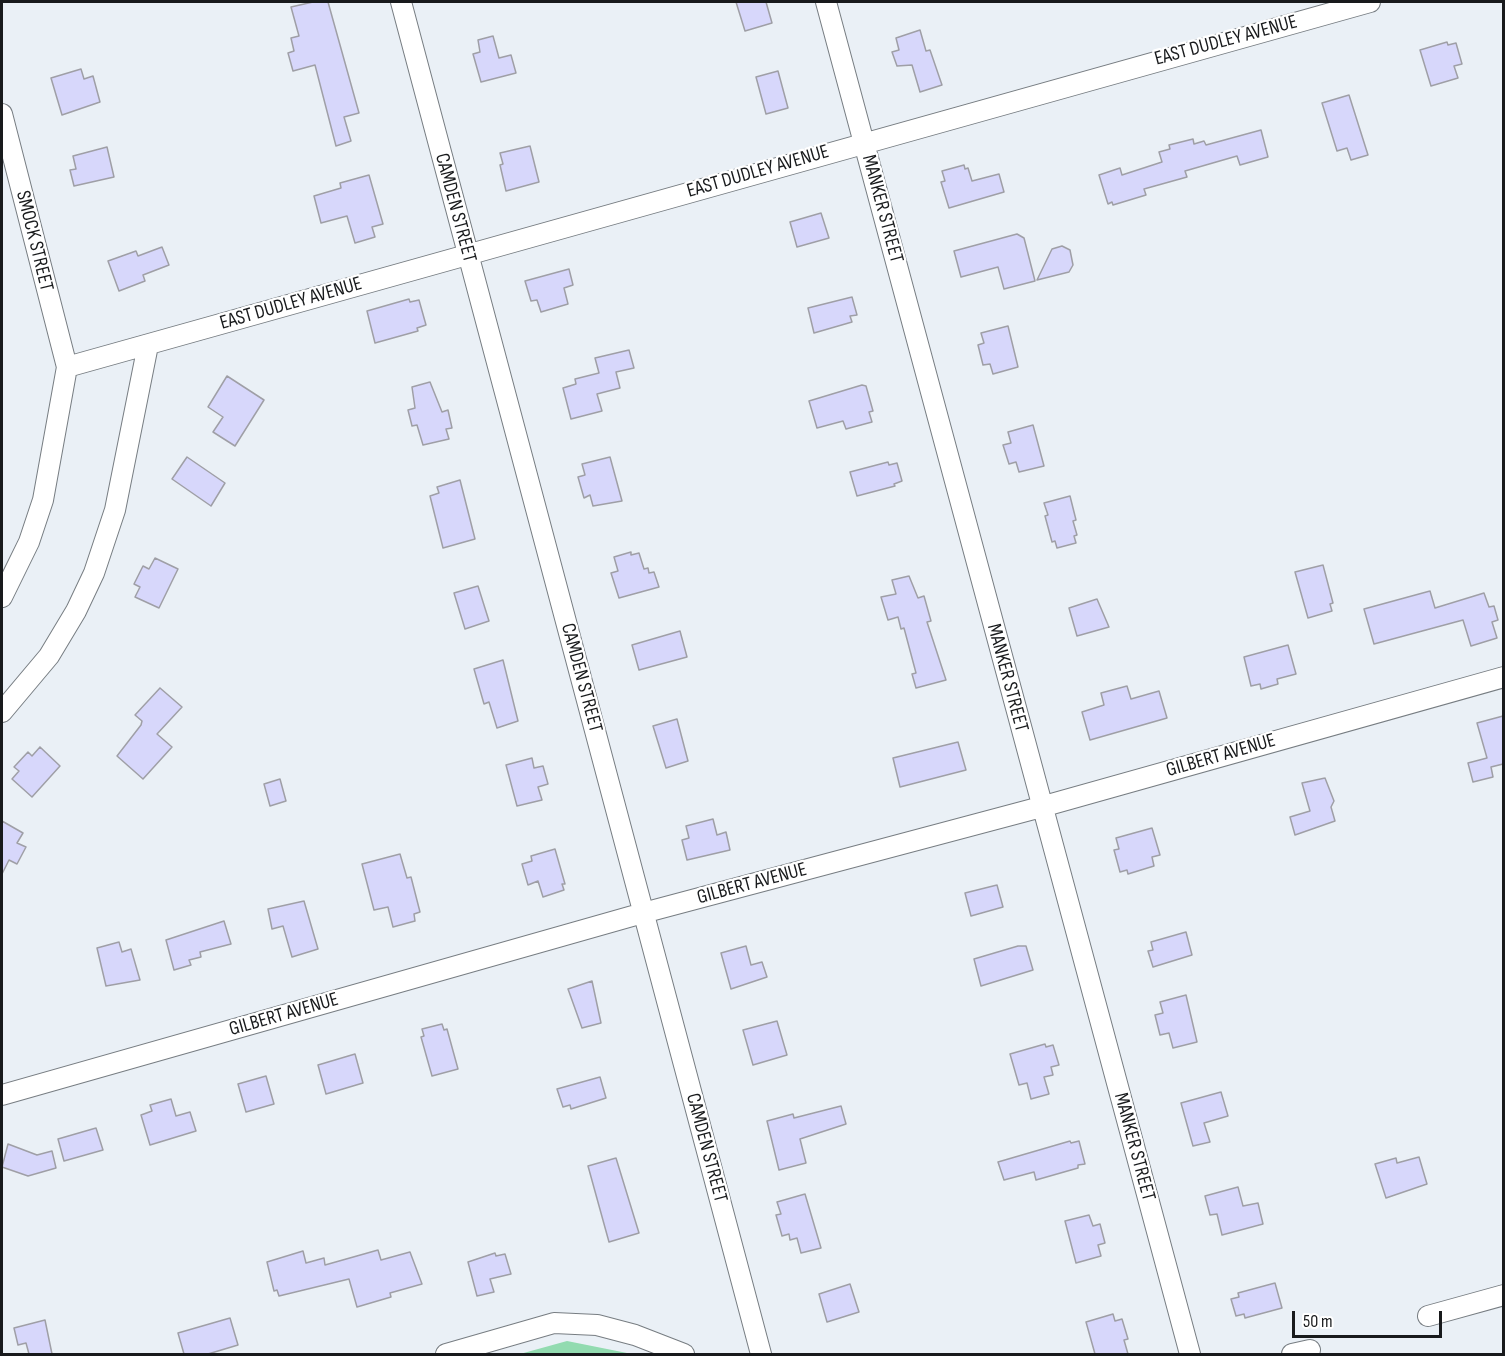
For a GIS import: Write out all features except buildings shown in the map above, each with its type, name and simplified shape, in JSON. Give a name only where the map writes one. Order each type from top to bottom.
[{"type":"street","name":"CAMDEN STREET","points":[[401,2],[761,1354]]},
{"type":"street","name":"MANKER STREET","points":[[826,2],[1190,1354]]},
{"type":"street","name":"EAST DUDLEY AVENUE","points":[[67,368],[864,142],[1370,2]]},
{"type":"street","name":"SMOCK STREET","points":[[2,114],[67,368]]},
{"type":"street","points":[[2,712],[49,656],[76,611],[94,573],[115,510],[147,345]]},
{"type":"street","points":[[2,597],[29,542],[43,500],[67,368]]},
{"type":"street","name":"GILBERT AVENUE","points":[[2,1095],[644,914],[1041,807],[1503,676]]},
{"type":"street","points":[[1428,1316],[1503,1295]]},
{"type":"street","points":[[446,1354],[554,1323],[597,1325],[635,1335],[684,1354]]},
{"type":"green space","points":[[567,1341],[632,1354],[520,1354]]}]
